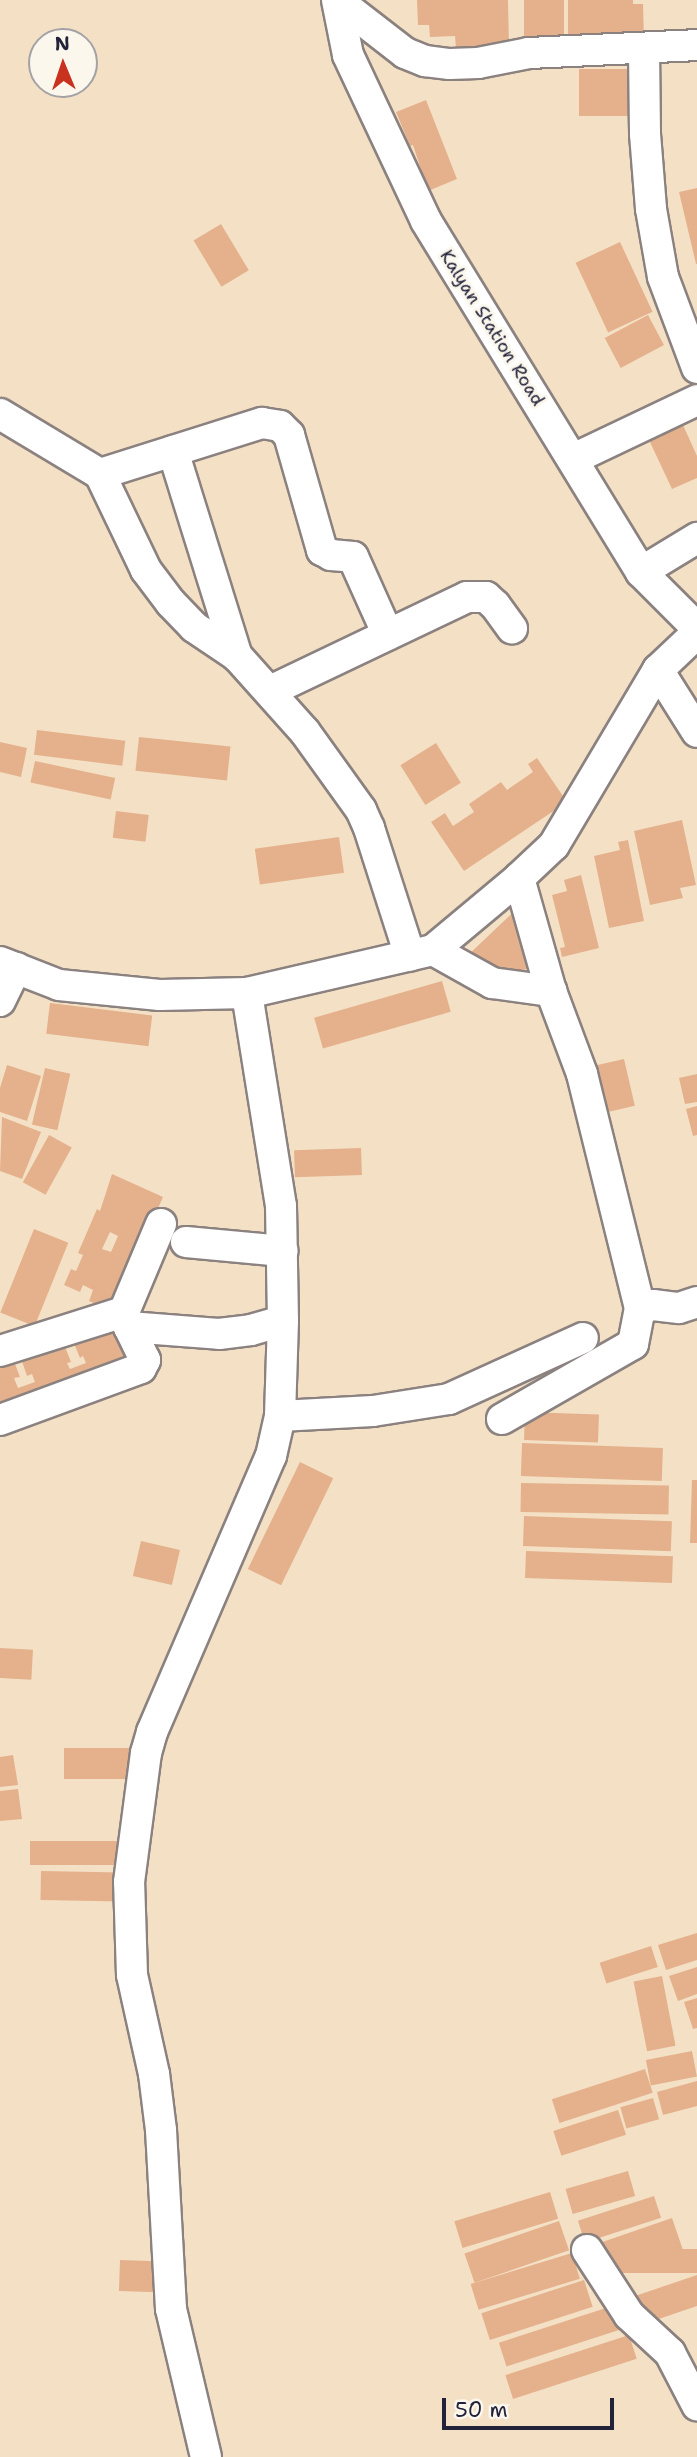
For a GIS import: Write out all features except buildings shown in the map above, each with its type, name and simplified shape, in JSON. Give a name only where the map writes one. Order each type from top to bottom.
[{"type":"street","points":[[337,1],[405,53],[425,61],[478,63],[529,53],[644,50],[697,45]]},
{"type":"street","name":"Kalyan Station Road","points":[[337,1],[348,55],[426,221],[641,572],[697,631]]},
{"type":"street","points":[[644,50],[645,134],[651,209],[663,277],[697,368]]},
{"type":"street","points":[[573,459],[697,400]]},
{"type":"street","points":[[0,414],[100,474],[146,570],[194,627],[237,656],[305,732],[361,810],[422,953],[492,983],[551,992]]},
{"type":"street","points":[[100,474],[262,423],[273,423],[286,430],[323,550],[331,555],[348,554],[353,557],[388,635]]},
{"type":"street","points":[[173,451],[237,656]]},
{"type":"street","points":[[641,572],[697,538]]},
{"type":"street","points":[[271,691],[476,596],[495,605],[512,628]]},
{"type":"street","points":[[0,1001],[8,965],[59,985],[160,995],[247,993],[422,953],[519,878],[554,845],[658,670],[697,631]]},
{"type":"street","points":[[658,670],[697,732]]},
{"type":"street","points":[[502,1419],[633,1344],[640,1308],[582,1074],[551,992],[519,878]]},
{"type":"street","points":[[206,2457],[171,2309],[161,2130],[154,2074],[132,1975],[129,1881],[146,1753],[152,1732],[271,1456],[280,1416],[284,1321],[278,1182],[247,993]]},
{"type":"street","points":[[0,1420],[141,1368],[145,1360],[127,1319],[161,1224]]},
{"type":"street","points":[[186,1242],[283,1251]]},
{"type":"street","points":[[640,1308],[653,1305],[678,1308],[697,1302]]},
{"type":"street","points":[[0,1351],[127,1319],[219,1334],[251,1330],[284,1321]]},
{"type":"street","points":[[280,1416],[373,1411],[449,1399],[583,1338]]},
{"type":"street","points":[[587,2250],[629,2315],[670,2353],[697,2405]]}]
